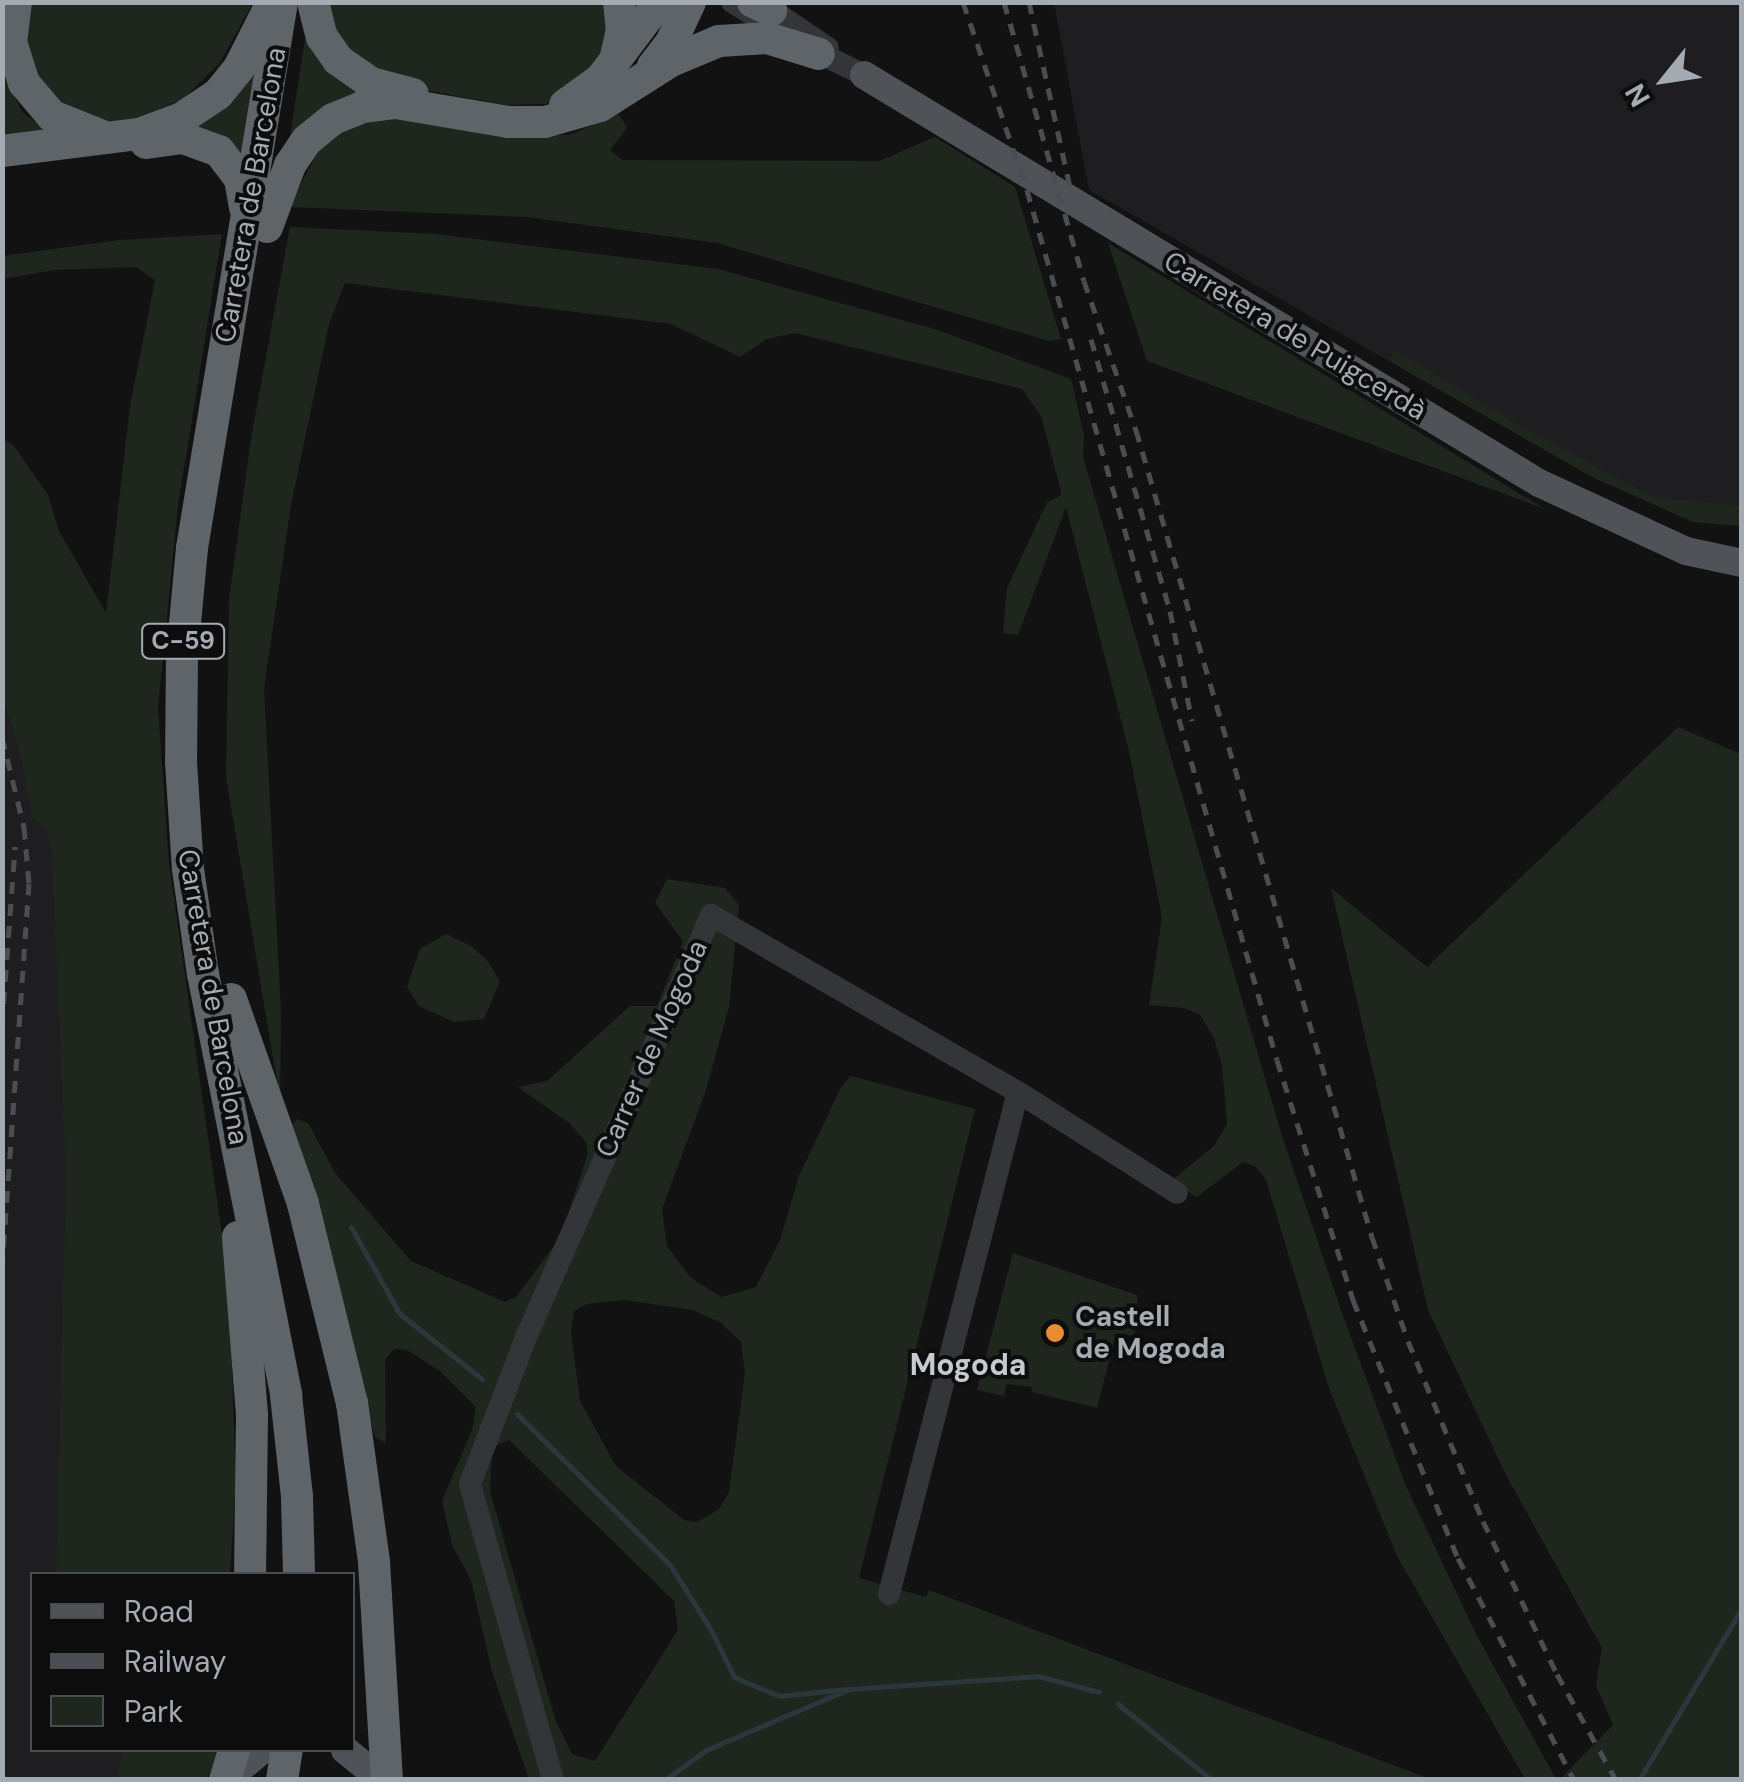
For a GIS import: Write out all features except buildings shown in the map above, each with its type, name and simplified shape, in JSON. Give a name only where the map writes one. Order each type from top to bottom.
[{"type":"highway","points":[[16,2],[13,56],[32,97],[63,124],[90,133],[120,136]]},
{"type":"highway","points":[[2,152],[120,136],[168,125],[218,94],[250,52],[271,2]]},
{"type":"highway","name":"Carretera de Barcelona","points":[[256,234],[282,2]]},
{"type":"highway","name":"Carretera de Barcelona","points":[[299,1572],[298,1497],[286,1394],[221,1009],[184,817],[182,655],[199,496],[256,234],[300,2]]},
{"type":"highway","points":[[313,2],[322,37],[338,60],[371,83],[398,91],[534,112],[719,40],[767,38],[818,54]]},
{"type":"highway","points":[[619,2],[621,78]]},
{"type":"highway","points":[[256,234],[298,151],[318,129],[348,112],[396,102],[508,122],[546,122],[600,106],[621,78],[659,2]]},
{"type":"highway","points":[[621,78],[671,44],[690,2]]},
{"type":"highway","points":[[2,161],[172,139],[203,143],[227,158],[240,178],[256,234]]},
{"type":"highway","points":[[221,1009],[250,1362],[250,1572]]},
{"type":"highway","points":[[221,1009],[303,1204],[344,1368],[374,1562],[384,1780]]},
{"type":"highway","name":"Carretera de Barcelona","points":[[221,1009],[310,1400],[322,1572]]},
{"type":"highway","points":[[226,1780],[233,1752]]},
{"type":"highway","points":[[282,1780],[286,1752]]},
{"type":"highway","points":[[304,1780],[308,1752]]},
{"type":"main road","name":"Carretera de Puigcerdà","points":[[864,75],[1540,484],[1686,551],[1742,563]]},
{"type":"main road","points":[[226,1780],[260,1752]]},
{"type":"main road","points":[[349,1752],[384,1780]]},
{"type":"street","points":[[732,2],[818,54],[864,75]]},
{"type":"street","points":[[762,5],[864,75]]},
{"type":"street","name":"Carrer de Mogoda","points":[[553,1780],[470,1484],[528,1336],[711,915],[1018,1092]]},
{"type":"street","points":[[890,1594],[1018,1092],[1177,1193]]},
{"type":"shaded area","points":[[1054,3],[1741,3],[1741,526],[1693,522],[1592,477],[1089,190]]},
{"type":"shaded area","points":[[2,501],[29,534],[151,1572],[30,1572],[30,1752],[148,1752],[145,1779],[3,1779]]},
{"type":"green space","points":[[28,3],[253,3],[219,64],[182,100],[128,121],[92,121],[66,110],[36,85],[22,28]]},
{"type":"green space","points":[[319,3],[610,3],[609,51],[564,98],[546,104],[507,105],[391,84],[360,72]]},
{"type":"green space","points":[[307,26],[372,92],[287,155]]},
{"type":"green space","points":[[255,60],[246,172],[174,131]]},
{"type":"green space","points":[[2,73],[23,113],[52,134],[3,139]]},
{"type":"green space","points":[[619,114],[627,128],[610,150],[622,160],[879,161],[935,137],[1015,187],[1061,339],[1049,341],[717,243],[527,217],[290,207],[320,146],[348,128],[381,119],[422,118],[501,135],[569,135]]},
{"type":"green space","points":[[290,227],[436,234],[718,269],[938,330],[1071,379],[1084,435],[1083,457],[1282,1136],[1342,1313],[1406,1486],[1477,1636],[1556,1779],[1525,1779],[1397,1556],[1329,1388],[1266,1180],[1256,1167],[1243,1162],[1197,1197],[1171,1181],[1214,1146],[1227,1124],[1222,1065],[1214,1038],[1200,1015],[1184,1008],[1149,1005],[1162,917],[1129,751],[1066,507],[1018,635],[1003,633],[1007,588],[1047,502],[1062,495],[1041,416],[1022,389],[795,333],[767,339],[740,357],[671,324],[345,283],[329,324],[291,505],[264,688],[281,1011],[280,1099],[226,778],[229,600],[251,438]]},
{"type":"green space","points":[[222,234],[178,506],[158,707],[169,863],[229,1284],[236,1483],[230,1572],[56,1572],[66,1178],[52,854],[46,828],[33,819],[3,698],[3,439],[14,446],[48,495],[59,531],[106,613],[130,406],[155,280],[136,267],[54,270],[3,279],[2,256],[119,240]]},
{"type":"green space","points":[[1108,243],[1545,509],[1147,361]]},
{"type":"green space","points":[[1393,349],[1522,427],[1653,497],[1741,506],[1741,526],[1693,522],[1592,477],[1391,362]]},
{"type":"green space","points":[[1678,727],[1741,754],[1741,1779],[1560,1779],[1613,1725],[1596,1685],[1602,1648],[1506,1475],[1428,1310],[1331,888],[1427,967]]},
{"type":"green space","points":[[667,879],[725,888],[739,905],[729,1007],[705,1093],[662,1209],[667,1246],[690,1277],[721,1297],[756,1287],[780,1240],[799,1176],[842,1085],[851,1076],[975,1109],[859,1578],[926,1597],[929,1590],[1430,1779],[529,1779],[492,1672],[471,1580],[452,1545],[442,1501],[472,1430],[476,1407],[440,1371],[407,1350],[394,1349],[385,1360],[386,1443],[375,1437],[290,1128],[297,1119],[308,1123],[335,1173],[411,1261],[505,1302],[516,1297],[560,1238],[588,1153],[586,1142],[569,1123],[518,1087],[547,1081],[630,1006],[657,1006],[683,941],[655,903]],"holes":[[[625,1300],[692,1310],[720,1322],[741,1342],[745,1373],[729,1492],[719,1509],[697,1522],[684,1520],[616,1466],[580,1401],[571,1333],[574,1311],[586,1304]],[[509,1440],[674,1601],[678,1630],[595,1761],[572,1754],[555,1719],[490,1491],[492,1447]]]},
{"type":"green space","points":[[446,934],[471,946],[487,960],[500,981],[484,1019],[454,1022],[419,1006],[407,987],[420,949]]},
{"type":"green space","points":[[1013,1253],[1137,1295],[1140,1317],[1133,1336],[1116,1333],[1097,1408],[1032,1392],[1031,1387],[1007,1384],[1004,1396],[977,1390]]},
{"type":"green space","points":[[123,1752],[218,1752],[207,1779],[116,1780]]},
{"type":"waterway","points":[[351,1227],[399,1313],[482,1379]]},
{"type":"waterway","points":[[517,1414],[670,1565],[711,1630],[734,1677],[779,1696],[849,1689]]},
{"type":"waterway","points":[[1639,1780],[1742,1608]]},
{"type":"waterway","points":[[665,1780],[706,1750],[849,1689],[1038,1676],[1099,1692]]},
{"type":"waterway","points":[[1118,1704],[1212,1780]]},
{"type":"railway","points":[[963,2],[1027,190],[1277,1060],[1353,1300],[1458,1558],[1574,1780]]},
{"type":"railway","points":[[1004,2],[1084,281],[1136,430],[1372,1237],[1408,1341],[1483,1521],[1557,1674],[1616,1780]]},
{"type":"railway","points":[[1029,2],[1071,192]]},
{"type":"railway","points":[[1091,339],[1170,611],[1192,721]]},
{"type":"railway","points":[[2,737],[24,827],[29,883],[2,1268]]},
{"type":"railway","points":[[2,1025],[15,846]]},
{"type":"place","name":"Castell de Mogoda","points":[[1055,1333]]},
{"type":"district","name":"Mogoda","points":[[968,1365]]}]
